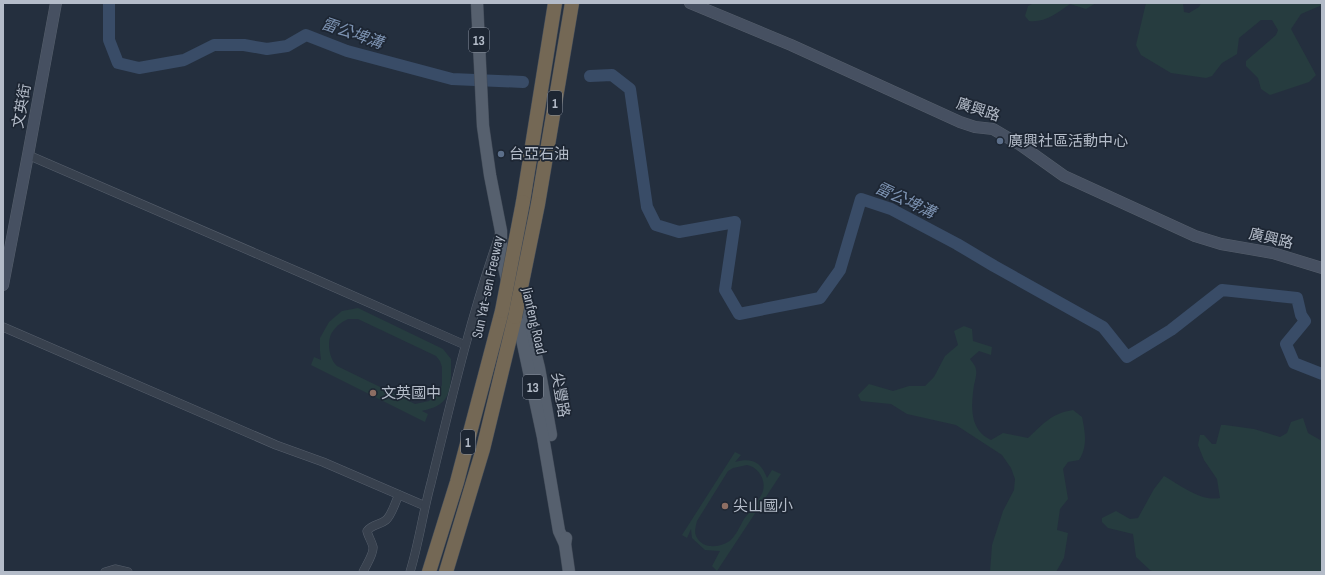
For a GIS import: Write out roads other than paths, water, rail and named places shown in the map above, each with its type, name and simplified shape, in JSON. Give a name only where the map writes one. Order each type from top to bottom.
[{"type":"highway","name":"Sun Yat-sen Freeway","points":[[429,572],[457,482],[502,311],[523,202],[555,3]]},
{"type":"highway","name":"1","points":[[446,572],[483,449],[515,317],[538,204],[572,3]]},
{"type":"main road","name":"Jianfeng Road","points":[[476,3],[483,126],[490,175],[501,231],[501,254],[522,336],[543,437],[559,531],[565,544],[569,572]]},
{"type":"street","name":"文英街","points":[[3,285],[56,3]]},
{"type":"street","name":"廣興路","points":[[690,3],[791,44],[960,122],[975,127],[993,129],[1064,176],[1195,236],[1222,244],[1273,253],[1322,268]]},
{"type":"street","points":[[28,155],[293,269],[465,346]]},
{"type":"street","points":[[410,572],[465,346],[489,264],[501,231]]},
{"type":"street","points":[[3,327],[276,445],[323,462],[425,506]]},
{"type":"street","points":[[363,572],[372,553],[373,546],[368,538],[367,531],[370,527],[385,521],[389,517],[399,495]]},
{"type":"street","points":[[106,572],[114,569],[128,572]]},
{"type":"waterway","name":"雷公埤溝","points":[[109,3],[109,40],[118,63],[139,68],[184,60],[214,45],[244,45],[267,49],[287,46],[306,35],[347,51],[452,79],[523,82]]},
{"type":"waterway","name":"雷公埤溝","points":[[590,76],[612,75],[630,89],[647,207],[656,225],[679,232],[735,222],[725,290],[739,314],[820,298],[840,270],[861,199],[891,209],[957,244],[1103,327],[1127,357],[1171,330],[1222,290],[1297,298],[1301,315],[1305,321],[1286,344],[1294,363],[1322,374]]},
{"type":"place","name":"廣興社區活動中心","points":[[1000,141]]},
{"type":"place","name":"台亞石油","points":[[501,154]]},
{"type":"place","name":"文英國中","points":[[373,393]]},
{"type":"place","name":"尖山國小","points":[[725,506]]}]
